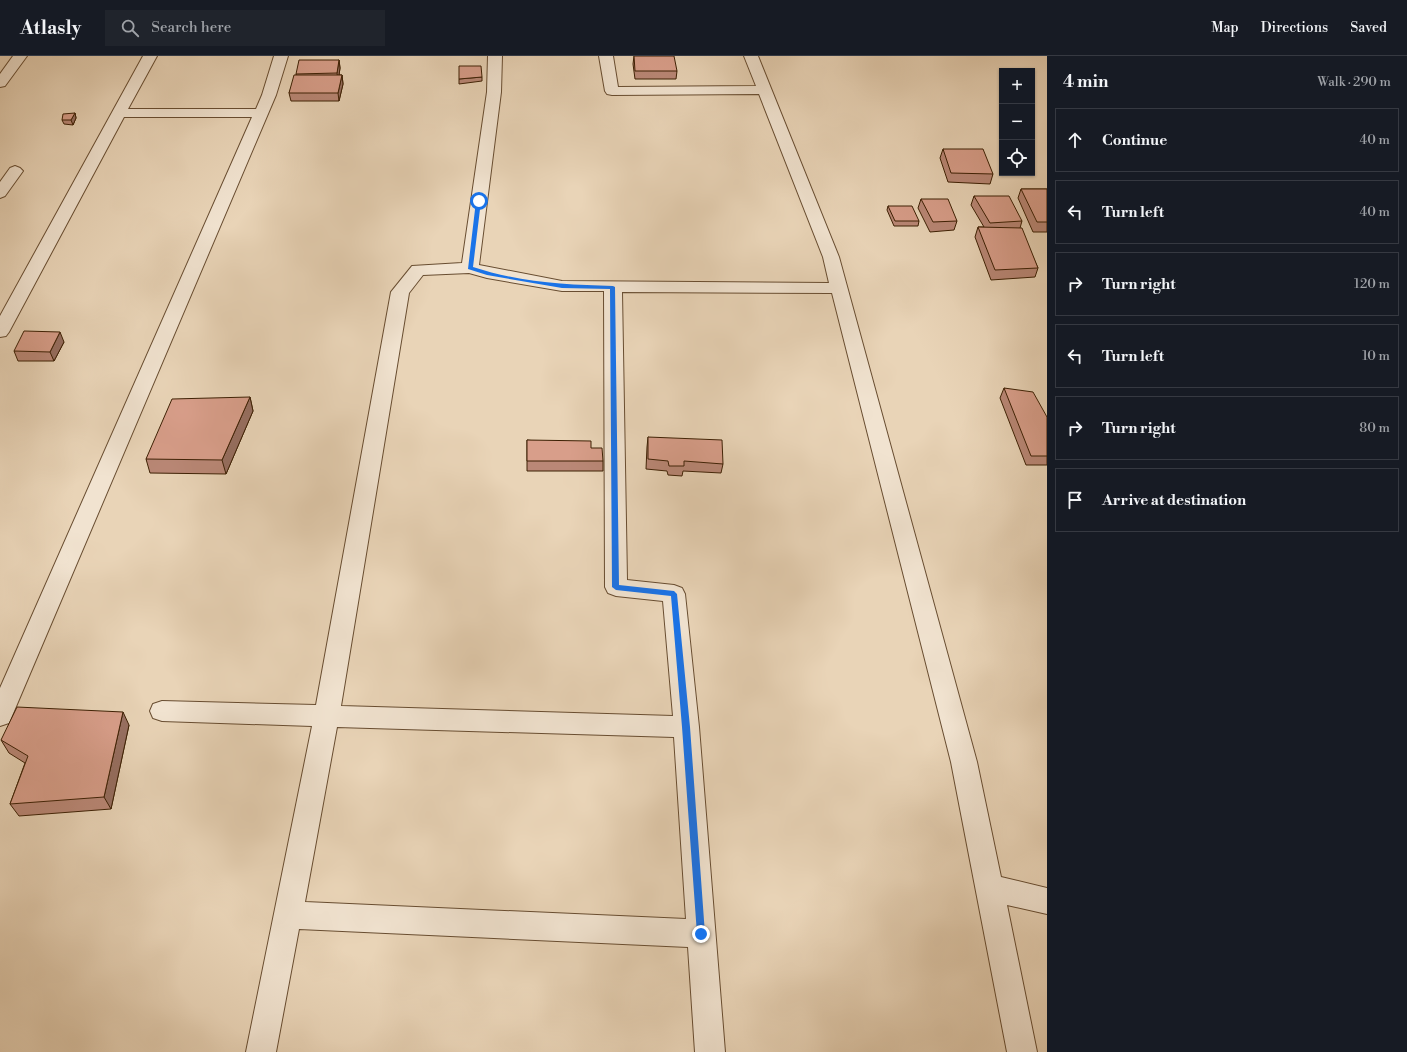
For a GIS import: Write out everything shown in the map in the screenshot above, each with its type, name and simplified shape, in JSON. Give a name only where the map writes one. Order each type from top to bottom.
[{"type":"street","points":[[0,83],[20,56]]},
{"type":"street","points":[[0,332],[150,56]]},
{"type":"street","points":[[0,716],[269,95],[281,56]]},
{"type":"street","points":[[470,268],[494,92],[495,56]]},
{"type":"street","points":[[606,56],[612,91],[764,90]]},
{"type":"street","points":[[751,56],[831,257],[964,762],[1022,1052]]},
{"type":"street","points":[[119,113],[261,113]]},
{"type":"street","points":[[0,193],[15,171]]},
{"type":"street","points":[[261,1052],[327,716],[400,292],[418,270],[470,268],[487,273],[562,286],[839,288]]},
{"type":"street","points":[[613,287],[616,587],[674,594],[686,727],[710,1052]]},
{"type":"street","points":[[162,711],[686,727]]},
{"type":"street","points":[[989,888],[1047,901]]},
{"type":"street","points":[[288,915],[701,934]]},
{"type":"building","points":[[634,56],[674,56],[677,71],[635,71]]},
{"type":"building","points":[[299,60],[339,60],[337,73],[296,74]]},
{"type":"building","points":[[459,66],[481,66],[482,77],[459,79]]},
{"type":"building","points":[[294,75],[342,75],[338,93],[289,93]]},
{"type":"building","points":[[75,113],[71,120],[62,120],[63,114]]},
{"type":"building","points":[[943,149],[983,149],[993,174],[951,173]]},
{"type":"building","points":[[1021,189],[1047,189],[1047,222],[1037,222]]},
{"type":"building","points":[[974,196],[1009,196],[1022,221],[990,223]]},
{"type":"building","points":[[921,199],[948,199],[957,221],[933,222]]},
{"type":"building","points":[[888,206],[912,206],[919,221],[895,221]]},
{"type":"building","points":[[978,227],[1022,228],[1038,268],[995,270]]},
{"type":"building","points":[[24,331],[60,332],[50,352],[14,351]]},
{"type":"building","points":[[1004,388],[1033,392],[1047,417],[1047,456],[1031,456]]},
{"type":"building","points":[[250,397],[222,460],[146,459],[172,399]]},
{"type":"building","points":[[648,437],[722,440],[723,464],[684,461],[684,466],[669,466],[668,461],[648,459]]},
{"type":"building","points":[[527,440],[591,441],[591,448],[602,448],[603,461],[527,461]]},
{"type":"building","points":[[17,707],[123,712],[104,797],[10,804],[28,756],[1,740]]},
{"type":"route","points":[[479,201],[470,268],[487,273],[562,286],[613,287],[616,587],[674,594],[686,727],[701,934]]}]
